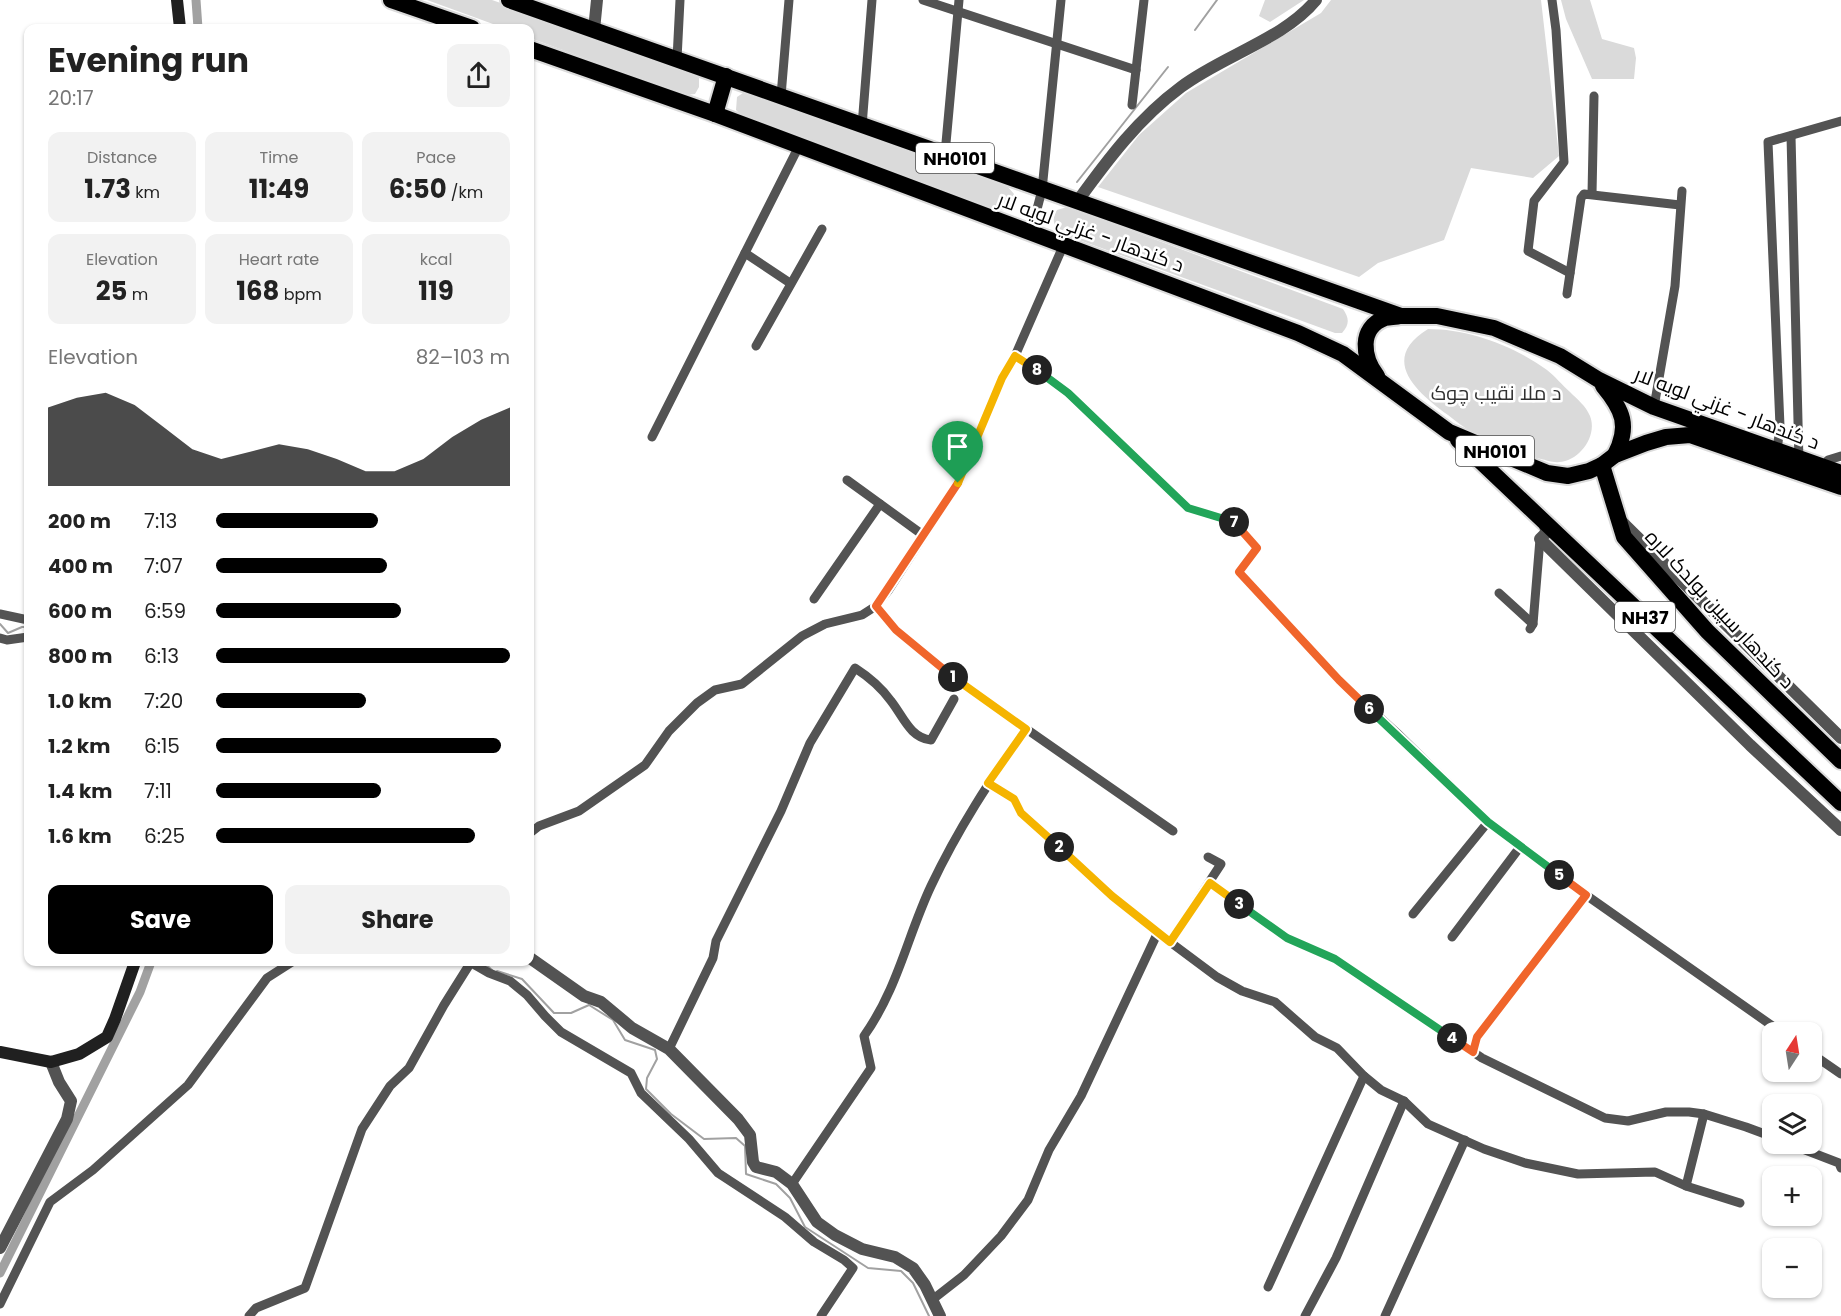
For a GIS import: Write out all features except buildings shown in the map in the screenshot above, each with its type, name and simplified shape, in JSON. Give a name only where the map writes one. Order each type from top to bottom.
[{"type":"highway","points":[[391,0],[460,24]]},
{"type":"highway","name":"د کندهار - غزني لويه لار","points":[[510,0],[1401,316],[1437,316],[1494,328],[1560,356],[1599,380],[1654,407],[1776,451],[1798,466],[1841,487]]},
{"type":"highway","name":"د کندهار - غزني لويه لار","points":[[534,50],[715,114],[1064,243],[1298,333],[1343,354],[1449,432],[1548,473],[1568,476],[1589,471],[1609,460],[1666,437],[1690,435],[1798,466],[1823,467],[1841,473]]},
{"type":"highway","points":[[715,114],[726,76]]},
{"type":"highway","name":"NH0101","points":[[1384,384],[1371,369],[1365,353],[1365,340],[1371,328],[1384,318],[1401,316]]},
{"type":"highway","name":"د کندهار - غزني لويه لار","points":[[1599,380],[1615,399],[1623,420],[1623,439],[1609,460]]},
{"type":"highway","name":"NH37","points":[[1449,432],[1841,803]]},
{"type":"highway","name":"د کندهار سپین بولدک لاره","points":[[1609,460],[1618,518],[1624,537],[1707,631],[1841,761]]},
{"type":"main road","points":[[177,0],[180,24]]},
{"type":"main road","points":[[0,1052],[51,1062],[79,1054],[107,1037],[134,966]]},
{"type":"street","points":[[594,30],[597,0]]},
{"type":"street","points":[[677,59],[680,0]]},
{"type":"street","points":[[781,96],[789,0]]},
{"type":"street","points":[[862,126],[872,0]]},
{"type":"street","points":[[923,0],[1136,70]]},
{"type":"street","points":[[945,154],[959,0]]},
{"type":"street","points":[[1031,232],[1042,190],[1061,0]]},
{"type":"street","points":[[1132,105],[1144,0]]},
{"type":"street","points":[[1077,202],[1110,156],[1144,118],[1182,86],[1292,22],[1316,0]]},
{"type":"street","points":[[1552,0],[1564,162],[1534,201],[1528,251],[1570,273]]},
{"type":"street","points":[[1592,194],[1594,96]]},
{"type":"street","points":[[1776,451],[1780,426],[1768,142],[1841,121]]},
{"type":"street","points":[[1791,136],[1798,466]]},
{"type":"street","points":[[652,437],[800,146]]},
{"type":"street","points":[[1654,407],[1675,286],[1682,191]]},
{"type":"street","points":[[1567,294],[1581,198],[1584,194],[1680,205]]},
{"type":"street","points":[[756,346],[822,229]]},
{"type":"street","points":[[534,830],[579,811],[645,765],[669,731],[697,703],[715,690],[742,684],[802,636],[825,624],[862,615],[876,606],[958,483],[1002,378],[1015,356],[1064,243]]},
{"type":"street","points":[[745,253],[790,283]]},
{"type":"street","points":[[1015,356],[1068,393],[1188,508],[1232,520],[1257,548],[1239,572],[1339,680],[1488,822],[1586,895],[1767,1022]]},
{"type":"street","points":[[1823,467],[1828,460],[1841,456]]},
{"type":"street","points":[[846,480],[923,535]]},
{"type":"street","points":[[814,599],[880,504]]},
{"type":"street","points":[[1618,518],[1841,738]]},
{"type":"street","points":[[1499,593],[1531,626],[1540,539],[1547,532],[1543,519]]},
{"type":"street","points":[[1540,539],[1750,746],[1841,830]]},
{"type":"street","points":[[876,606],[896,630],[963,685],[1173,831]]},
{"type":"street","points":[[0,614],[24,620]]},
{"type":"street","points":[[0,638],[7,640],[24,638]]},
{"type":"street","points":[[669,1049],[713,958],[716,941],[780,811],[810,743],[855,668],[871,679],[891,700],[910,729],[923,740],[931,740],[954,699]]},
{"type":"street","points":[[792,1184],[871,1068],[864,1036],[880,1014],[898,974],[931,886],[972,807],[1026,729]]},
{"type":"street","points":[[988,783],[1014,799],[1021,813],[1112,896],[1170,942],[1217,977],[1242,991],[1275,1002],[1315,1037],[1336,1048],[1381,1090],[1404,1101],[1428,1124],[1484,1149],[1525,1162],[1578,1174],[1655,1172],[1686,1186],[1740,1203]]},
{"type":"street","points":[[1413,914],[1488,822]]},
{"type":"street","points":[[1452,937],[1520,847]]},
{"type":"street","points":[[1170,942],[1217,874],[1221,864],[1208,857]]},
{"type":"street","points":[[1210,883],[1287,938],[1335,959],[1473,1052],[1605,1118],[1628,1121],[1666,1112],[1704,1114],[1762,1133]]},
{"type":"street","points":[[1473,1052],[1477,1037],[1586,895]]},
{"type":"street","points":[[932,1300],[964,1275],[1001,1236],[1028,1200],[1049,1150],[1081,1096],[1158,932]]},
{"type":"street","points":[[534,961],[584,996],[601,1002],[632,1028],[669,1049],[738,1119],[750,1135],[753,1162],[756,1167],[776,1172],[792,1184],[817,1222],[835,1235],[862,1249],[895,1257],[913,1268],[925,1285],[940,1316]]},
{"type":"street","points":[[0,1304],[50,1202],[93,1170],[188,1085],[267,978],[286,966]]},
{"type":"street","points":[[249,1316],[256,1308],[305,1288],[362,1129],[390,1086],[409,1068],[468,966]]},
{"type":"street","points":[[477,966],[510,981],[527,995],[561,1032],[631,1073],[640,1093],[688,1139],[718,1173],[785,1217],[814,1242],[853,1268],[821,1316]]},
{"type":"street","points":[[1822,1061],[1841,1074]]},
{"type":"street","points":[[0,1248],[68,1119],[71,1101],[59,1082],[51,1062]]},
{"type":"street","points":[[1268,1287],[1364,1076]]},
{"type":"street","points":[[1305,1316],[1336,1258],[1404,1101]]},
{"type":"street","points":[[1686,1186],[1704,1114]]},
{"type":"street","points":[[1385,1316],[1465,1140]]},
{"type":"street","points":[[1816,1154],[1839,1163],[1841,1168]]},
{"type":"green space","points":[[427,0],[492,0],[691,70],[699,78],[699,87],[695,94],[686,95],[534,39],[534,24],[493,24]]},
{"type":"green space","points":[[1265,0],[1304,0],[1270,22],[1259,16]]},
{"type":"green space","points":[[1331,0],[1541,0],[1559,156],[1533,178],[1471,168],[1444,240],[1378,263],[1359,277],[1098,187],[1139,135],[1186,93],[1321,13]]},
{"type":"green space","points":[[1561,0],[1590,0],[1602,39],[1634,48],[1636,58],[1634,79],[1592,79],[1566,19]]},
{"type":"green space","points":[[743,93],[750,93],[1008,187],[1016,201],[1010,208],[1004,210],[989,208],[742,116],[736,110],[737,97]]},
{"type":"green space","points":[[1067,207],[1343,309],[1347,318],[1346,327],[1342,333],[1335,333],[1060,233],[1055,225],[1054,217],[1057,210]]},
{"type":"green space","name":"د ملا نقيب چوک","points":[[1428,329],[1459,332],[1506,346],[1547,370],[1581,403],[1590,416],[1591,431],[1585,446],[1566,461],[1552,462],[1490,441],[1460,424],[1424,396],[1408,375],[1404,363],[1406,352],[1413,340]]},
{"type":"waterway","points":[[196,0],[198,24]]},
{"type":"waterway","points":[[1195,30],[1217,0]]},
{"type":"waterway","points":[[1077,182],[1168,67]]},
{"type":"waterway","points":[[0,624],[8,633],[24,627]]},
{"type":"waterway","points":[[0,1273],[140,992],[150,966]]},
{"type":"waterway","points":[[488,966],[492,970]]},
{"type":"waterway","points":[[497,971],[522,979],[554,1013],[571,1013],[589,1005],[613,1020],[625,1040],[655,1050],[657,1059],[647,1078],[646,1089],[671,1114],[704,1139],[736,1138],[745,1146],[746,1174],[776,1184],[790,1198],[805,1227],[868,1268],[901,1271],[913,1283],[929,1316]]},
{"type":"route","points":[[1015,356],[1020,358],[1068,393],[1188,508],[1232,520],[1257,548],[1239,572],[1339,680],[1488,822],[1586,895],[1477,1037],[1473,1052],[1335,959],[1287,938],[1210,883],[1170,942],[1112,896],[1021,813],[1014,799],[988,783],[1026,729],[963,685],[896,630],[876,606],[958,483],[1002,378],[1015,356]]}]
